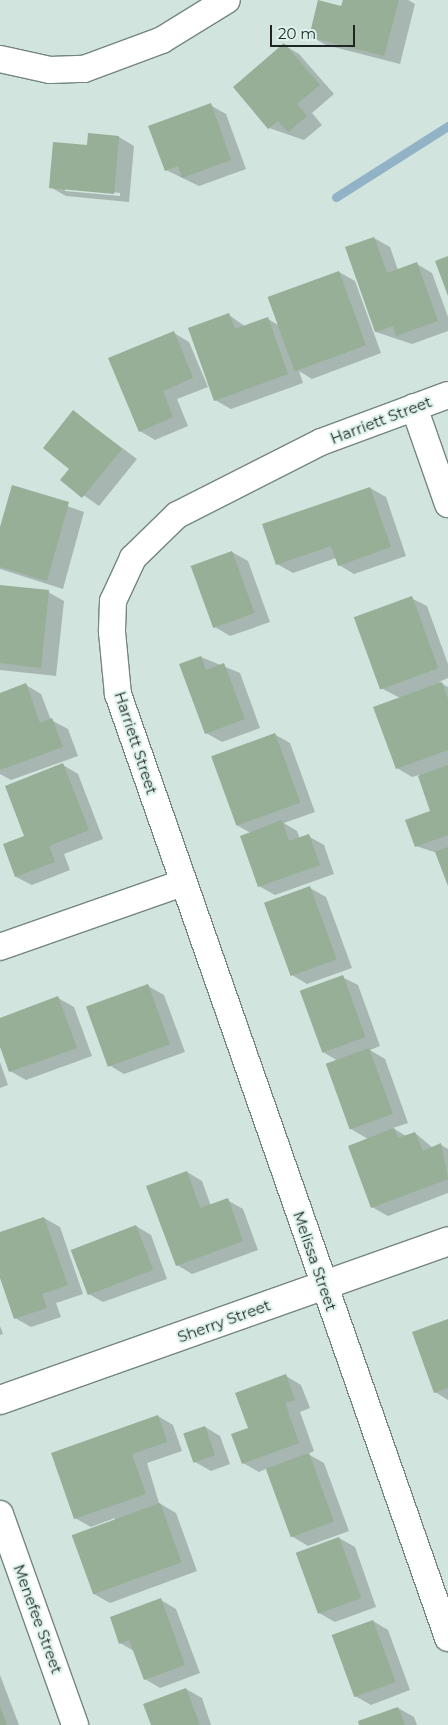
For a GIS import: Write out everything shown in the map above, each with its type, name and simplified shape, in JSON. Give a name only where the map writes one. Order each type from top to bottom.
[{"type":"street","points":[[0,59],[50,70],[84,69],[162,40],[227,0]]},
{"type":"street","name":"Harriett Street","points":[[183,883],[118,694],[113,601],[133,558],[177,515],[321,442],[448,395]]},
{"type":"street","points":[[414,407],[448,504]]},
{"type":"street","points":[[0,947],[183,883]]},
{"type":"street","name":"Melissa Street","points":[[183,883],[448,1638]]},
{"type":"street","name":"Sherry Street","points":[[0,1400],[448,1241]]},
{"type":"street","name":"Menefee Street","points":[[0,1514],[75,1725]]},
{"type":"building","points":[[318,0],[341,6],[343,0],[399,0],[384,56],[309,37]]},
{"type":"building","points":[[284,43],[320,85],[297,104],[307,116],[288,132],[278,121],[268,129],[233,87]]},
{"type":"building","points":[[211,103],[231,160],[182,178],[178,166],[165,171],[148,126]]},
{"type":"building","points":[[88,133],[119,136],[114,194],[49,188],[53,142],[87,145]]},
{"type":"building","points":[[374,237],[387,273],[417,262],[438,321],[396,336],[393,326],[375,332],[345,247]]},
{"type":"building","points":[[448,256],[448,296],[435,261]]},
{"type":"building","points":[[339,271],[366,345],[295,371],[268,297]]},
{"type":"building","points":[[229,313],[235,329],[268,317],[288,374],[214,401],[188,328]]},
{"type":"building","points":[[174,331],[193,378],[163,391],[173,417],[139,432],[108,358]]},
{"type":"building","points":[[73,410],[122,449],[82,498],[60,480],[69,469],[43,448]]},
{"type":"building","points":[[12,485],[69,502],[47,581],[0,567],[0,527]]},
{"type":"building","points":[[370,487],[391,547],[338,566],[331,546],[276,565],[262,524]]},
{"type":"building","points":[[232,551],[255,613],[213,628],[191,566]]},
{"type":"building","points":[[0,585],[49,590],[41,668],[0,663]]},
{"type":"building","points":[[412,596],[438,668],[380,690],[354,617]]},
{"type":"building","points":[[201,656],[206,670],[224,663],[245,719],[205,734],[179,664]]},
{"type":"building","points":[[442,682],[448,699],[448,750],[396,769],[373,707]]},
{"type":"building","points":[[26,683],[40,723],[52,718],[63,747],[0,770],[0,693]]},
{"type":"building","points":[[275,733],[300,803],[236,826],[211,756]]},
{"type":"building","points":[[63,763],[89,830],[49,846],[55,862],[15,877],[3,844],[24,836],[5,786]]},
{"type":"building","points":[[448,765],[448,835],[415,847],[405,820],[430,811],[418,776]]},
{"type":"building","points":[[282,820],[289,841],[309,834],[320,865],[258,887],[240,836]]},
{"type":"building","points":[[448,847],[448,886],[435,852]]},
{"type":"building","points":[[310,886],[337,959],[291,976],[264,903]]},
{"type":"building","points":[[343,975],[366,1037],[322,1053],[300,991]]},
{"type":"building","points":[[148,984],[170,1044],[108,1067],[86,1007]]},
{"type":"building","points":[[58,996],[77,1048],[9,1072],[0,1047],[0,1018]]},
{"type":"building","points":[[369,1048],[393,1114],[350,1130],[326,1064]]},
{"type":"building","points":[[394,1128],[398,1138],[415,1132],[423,1151],[441,1143],[448,1179],[371,1208],[348,1146]]},
{"type":"building","points":[[187,1171],[200,1208],[228,1198],[243,1241],[176,1266],[146,1186]]},
{"type":"building","points":[[44,1217],[68,1285],[42,1294],[47,1308],[14,1319],[0,1278],[0,1232]]},
{"type":"building","points":[[136,1225],[153,1270],[88,1295],[71,1250]]},
{"type":"building","points":[[448,1319],[448,1388],[434,1393],[412,1332]]},
{"type":"building","points":[[286,1374],[295,1400],[285,1403],[299,1443],[242,1464],[231,1434],[248,1428],[235,1393]]},
{"type":"building","points":[[158,1415],[167,1442],[132,1454],[146,1494],[74,1519],[51,1453]]},
{"type":"building","points":[[205,1426],[215,1455],[193,1463],[183,1433]]},
{"type":"building","points":[[309,1453],[334,1522],[291,1537],[266,1469]]},
{"type":"building","points":[[160,1503],[182,1562],[93,1594],[72,1535]]},
{"type":"building","points":[[339,1537],[361,1598],[318,1614],[296,1553]]},
{"type":"building","points":[[161,1598],[185,1665],[144,1680],[129,1640],[119,1644],[110,1617]]},
{"type":"building","points":[[373,1620],[396,1682],[354,1697],[332,1635]]},
{"type":"building","points":[[186,1688],[200,1725],[151,1725],[143,1704]]},
{"type":"building","points":[[0,1706],[7,1725],[0,1725]]},
{"type":"building","points":[[398,1707],[405,1725],[359,1725],[358,1721]]},
{"type":"waterway","points":[[336,197],[448,126]]}]
